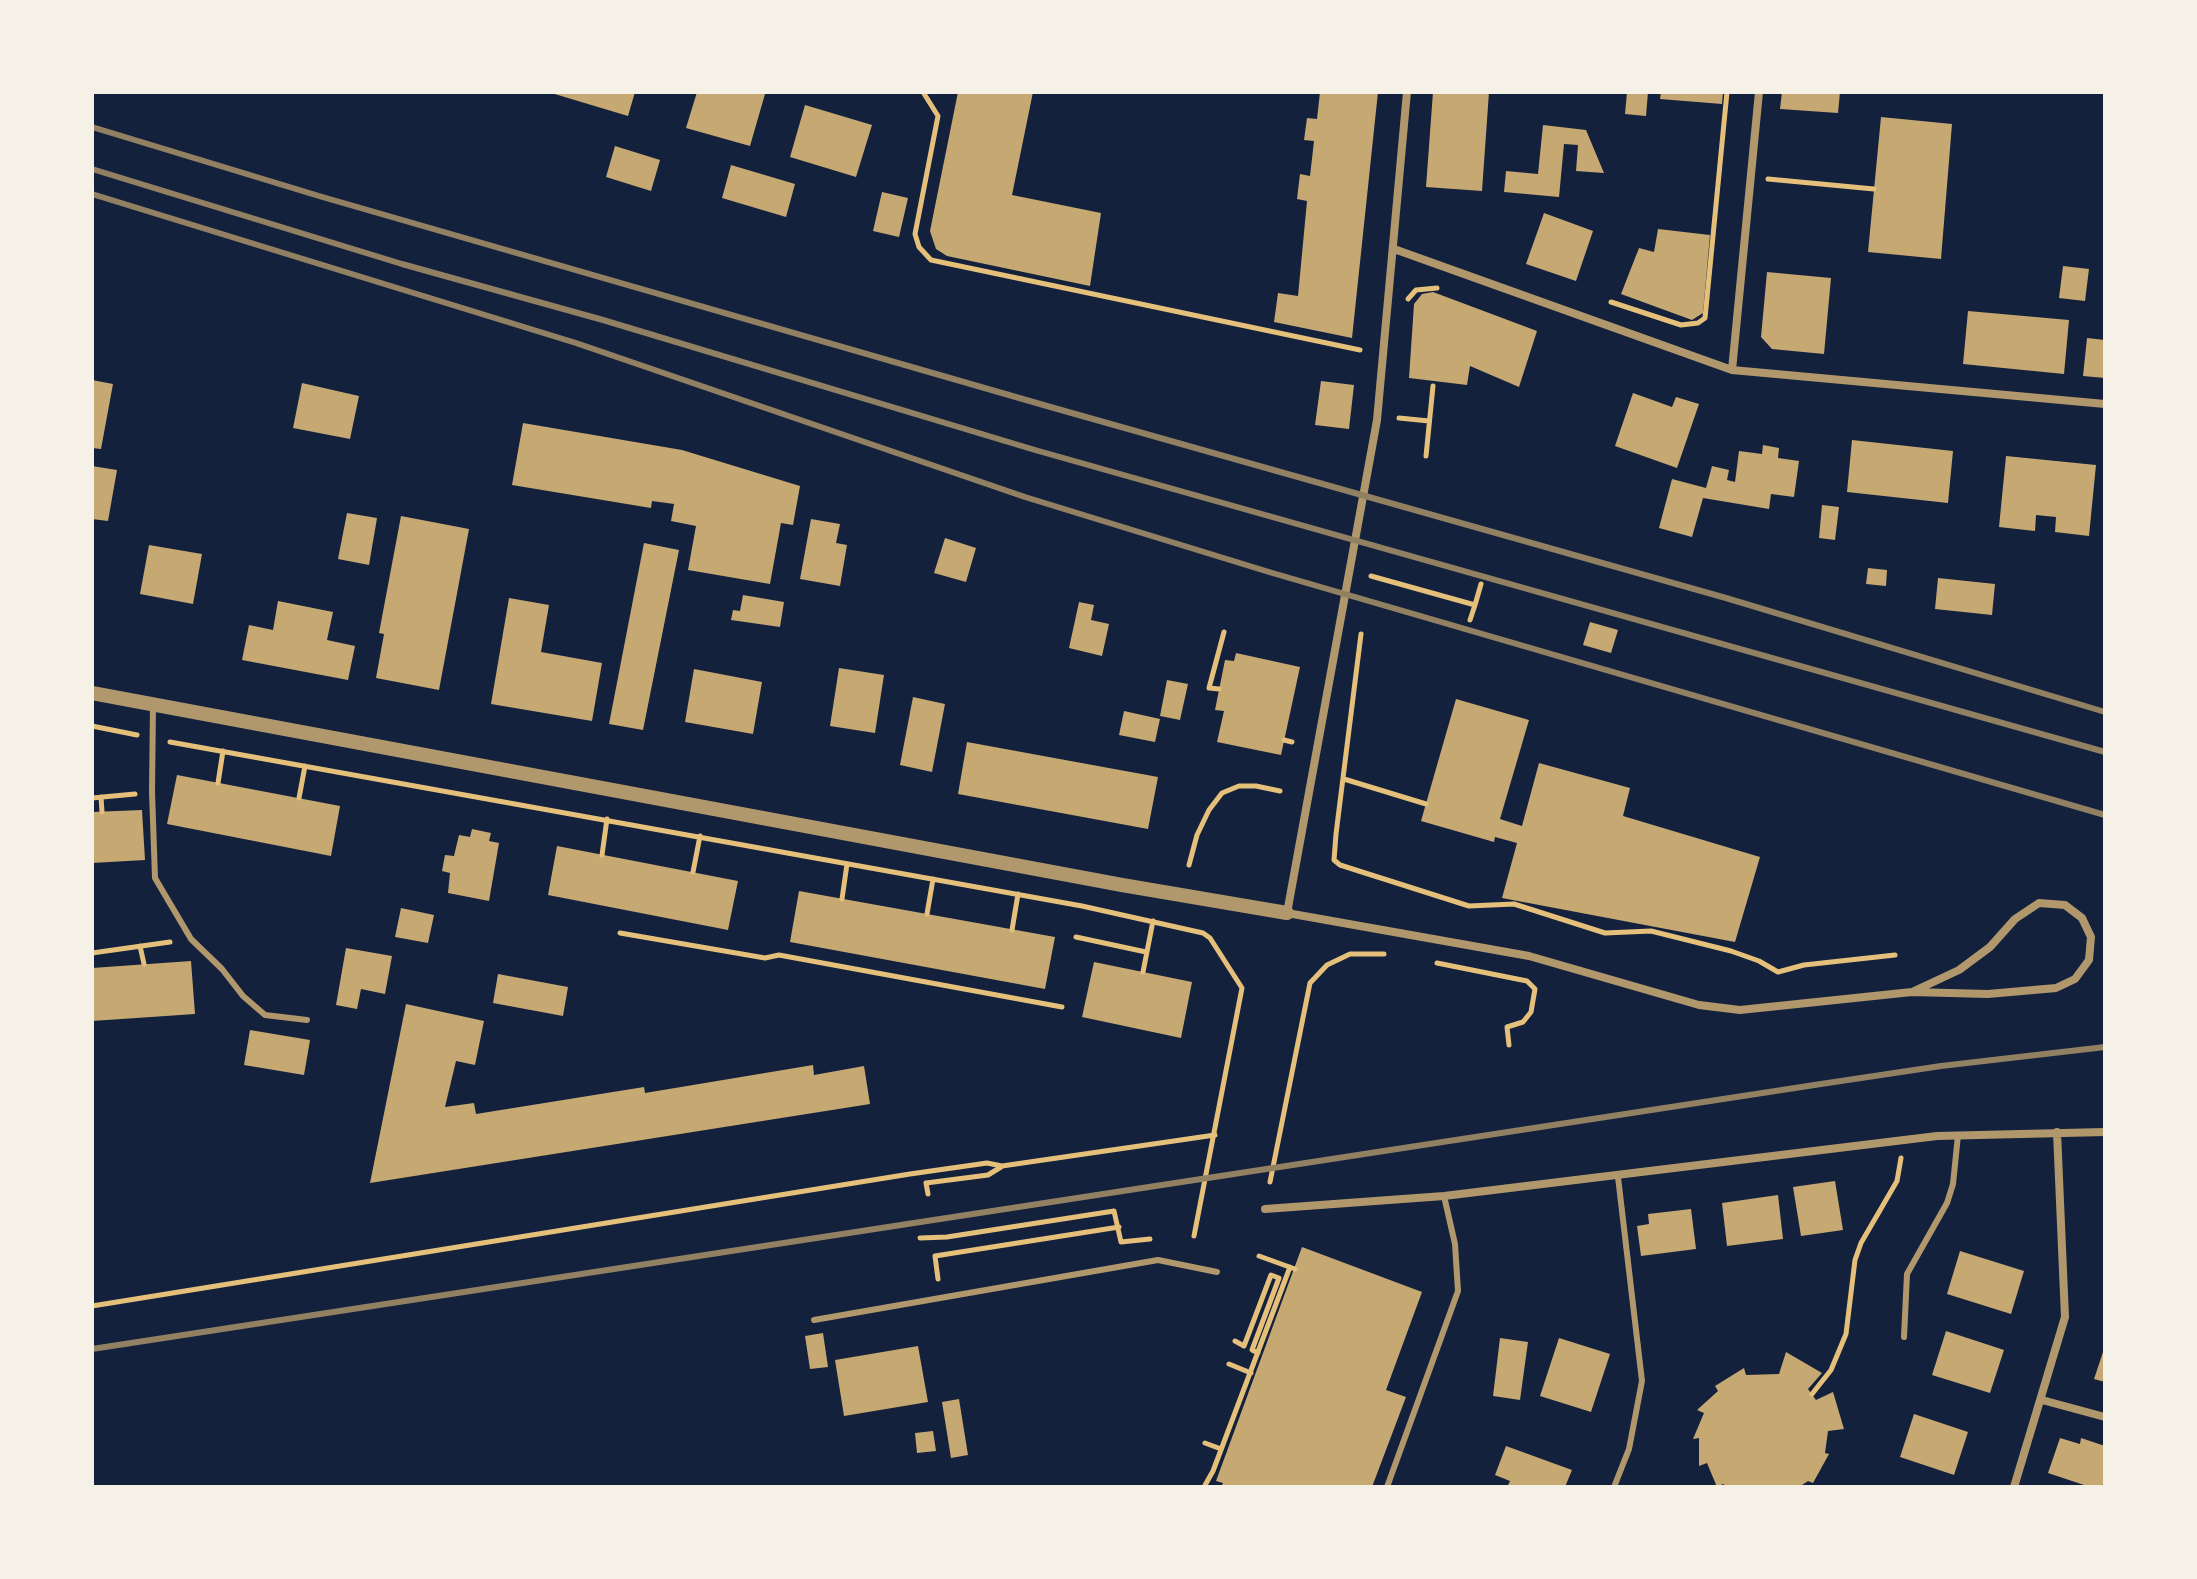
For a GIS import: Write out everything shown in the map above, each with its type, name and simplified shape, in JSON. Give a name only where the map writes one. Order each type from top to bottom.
[{"type":"street","points":[[1287,913],[1372,447],[1394,249],[1407,92]]},
{"type":"street","points":[[1732,370],[1759,92]]},
{"type":"street","points":[[1394,249],[1732,370],[2105,404]]},
{"type":"street","points":[[92,693],[1122,885],[1529,956],[1699,1005],[1740,1010],[1912,992],[1988,994],[2056,988],[2075,979],[2089,960],[2091,937],[2082,918],[2065,905],[2039,903],[2015,919],[1990,947],[1959,970],[1912,992]]},
{"type":"street","points":[[2014,1487],[2065,1317],[2057,1132]]},
{"type":"street","points":[[1265,1209],[1444,1196],[1958,1135],[2105,1132]]},
{"type":"street","points":[[2042,1400],[2105,1417]]},
{"type":"lane","points":[[153,704],[155,878],[191,939],[222,969],[243,996],[265,1015],[307,1020]]},
{"type":"lane","points":[[1904,1337],[1907,1274],[1947,1203],[1953,1184],[1958,1135]]},
{"type":"lane","points":[[1614,1487],[1629,1449],[1642,1381],[1618,1177]]},
{"type":"lane","points":[[1387,1487],[1458,1291],[1455,1244],[1444,1196]]},
{"type":"lane","points":[[814,1320],[1153,1261],[1217,1272]]},
{"type":"path","points":[[923,92],[938,116],[915,234],[919,247],[931,260],[1360,350]]},
{"type":"path","points":[[1607,301],[1681,325],[1698,323],[1705,318],[1727,92]]},
{"type":"path","points":[[1765,178],[1874,189]]},
{"type":"path","points":[[1407,314],[1408,298],[1416,290],[1435,287],[1448,292]]},
{"type":"path","points":[[1426,456],[1433,386]]},
{"type":"path","points":[[1397,431],[1400,404]]},
{"type":"path","points":[[1399,418],[1429,421]]},
{"type":"path","points":[[1369,590],[1374,564]]},
{"type":"path","points":[[1371,576],[1475,605]]},
{"type":"path","points":[[1470,620],[1481,584]]},
{"type":"path","points":[[1362,630],[1334,860],[1350,870],[1469,906],[1514,904],[1605,933],[1651,931],[1731,951],[1778,972],[1804,965],[1895,955]]},
{"type":"path","points":[[1219,689],[1209,688],[1224,632]]},
{"type":"path","points":[[92,726],[547,811],[607,819],[1018,894],[1203,933],[1210,938],[1242,988],[1194,1236]]},
{"type":"path","points":[[1284,740],[1292,742]]},
{"type":"path","points":[[218,783],[223,751]]},
{"type":"path","points":[[299,798],[305,766]]},
{"type":"path","points":[[1344,779],[1426,804]]},
{"type":"path","points":[[1189,865],[1197,835],[1209,810],[1222,793],[1239,786],[1280,791]]},
{"type":"path","points":[[92,798],[152,792]]},
{"type":"path","points":[[101,797],[102,812]]},
{"type":"path","points":[[602,855],[607,819]]},
{"type":"path","points":[[693,872],[700,836]]},
{"type":"path","points":[[842,899],[847,864]]},
{"type":"path","points":[[927,914],[933,879]]},
{"type":"path","points":[[1012,930],[1018,894]]},
{"type":"path","points":[[1143,972],[1153,921]]},
{"type":"path","points":[[620,933],[765,958],[779,955],[1062,1007]]},
{"type":"path","points":[[1076,937],[1146,952]]},
{"type":"path","points":[[92,953],[191,939]]},
{"type":"path","points":[[140,946],[144,964]]},
{"type":"path","points":[[1270,1182],[1310,983],[1327,965],[1350,954],[1391,954]]},
{"type":"path","points":[[1434,962],[1527,981],[1535,989],[1531,1012],[1523,1022],[1507,1027],[1509,1045]]},
{"type":"path","points":[[92,1306],[910,1174],[987,1163],[1002,1166],[1215,1135]]},
{"type":"path","points":[[1812,1394],[1831,1370],[1846,1334],[1850,1321],[1855,1260],[1861,1243],[1897,1181],[1901,1160],[1900,1141]]},
{"type":"path","points":[[928,1194],[926,1183],[988,1175],[1002,1166]]},
{"type":"path","points":[[920,1238],[947,1237],[1114,1211],[1121,1242],[1153,1239],[1153,1261]]},
{"type":"path","points":[[924,1282],[938,1280],[935,1256],[1119,1227]]},
{"type":"path","points":[[1204,1487],[1292,1268],[1259,1256]]},
{"type":"path","points":[[1235,1341],[1244,1346],[1271,1275],[1279,1278],[1252,1350],[1258,1353]]},
{"type":"path","points":[[1229,1364],[1251,1373]]},
{"type":"path","points":[[1205,1443],[1221,1449]]},
{"type":"building","points":[[548,92],[635,92],[628,116]]},
{"type":"building","points":[[697,92],[765,94],[750,146],[686,128]]},
{"type":"building","points":[[958,92],[1033,92],[1012,195],[1101,213],[1090,286],[947,256],[936,249],[930,231]]},
{"type":"building","points":[[1320,92],[1378,92],[1352,338],[1274,322],[1278,293],[1298,296],[1307,201],[1297,199],[1300,174],[1310,176],[1314,141],[1304,140],[1307,118],[1317,119]]},
{"type":"building","points":[[1433,92],[1489,92],[1482,191],[1426,187]]},
{"type":"building","points":[[1627,92],[1648,92],[1646,116],[1625,114]]},
{"type":"building","points":[[1661,92],[1723,92],[1722,104],[1660,99]]},
{"type":"building","points":[[1782,92],[1840,92],[1838,113],[1780,109]]},
{"type":"building","points":[[805,105],[872,125],[856,177],[790,157]]},
{"type":"building","points":[[1881,117],[1952,124],[1941,259],[1868,252]]},
{"type":"building","points":[[1543,125],[1586,130],[1604,173],[1576,171],[1578,145],[1564,144],[1559,197],[1504,192],[1506,171],[1538,174]]},
{"type":"building","points":[[615,146],[660,160],[651,191],[606,177]]},
{"type":"building","points":[[731,165],[795,184],[786,217],[722,198]]},
{"type":"building","points":[[882,192],[908,198],[899,237],[873,231]]},
{"type":"building","points":[[1544,213],[1593,231],[1576,281],[1526,264]]},
{"type":"building","points":[[1658,229],[1710,235],[1703,313],[1692,320],[1621,294],[1639,248],[1654,252]]},
{"type":"building","points":[[2063,266],[2089,269],[2085,301],[2059,298]]},
{"type":"building","points":[[1767,272],[1831,278],[1824,354],[1772,349],[1761,337]]},
{"type":"building","points":[[1433,292],[1537,331],[1519,387],[1470,366],[1467,385],[1409,378],[1414,304],[1422,294]]},
{"type":"building","points":[[1968,311],[2069,320],[2064,374],[1963,364]]},
{"type":"building","points":[[2087,338],[2105,340],[2105,378],[2083,376]]},
{"type":"building","points":[[92,380],[113,384],[101,449],[92,448]]},
{"type":"building","points":[[1321,381],[1354,385],[1349,429],[1315,425]]},
{"type":"building","points":[[302,383],[359,396],[350,439],[293,428]]},
{"type":"building","points":[[1633,393],[1672,407],[1676,397],[1699,404],[1677,468],[1615,446]]},
{"type":"building","points":[[523,423],[682,450],[800,486],[793,525],[781,523],[770,584],[688,570],[696,526],[671,521],[674,504],[652,501],[651,508],[512,485]]},
{"type":"building","points":[[1852,440],[1953,451],[1948,503],[1847,492]]},
{"type":"building","points":[[1763,445],[1779,448],[1778,458],[1799,461],[1794,497],[1771,494],[1769,509],[1703,498],[1692,537],[1659,528],[1672,479],[1706,488],[1712,466],[1729,470],[1727,480],[1735,482],[1739,451],[1762,454]]},
{"type":"building","points":[[2006,456],[2096,465],[2089,536],[2055,532],[2056,517],[2036,515],[2035,531],[1999,527]]},
{"type":"building","points":[[92,466],[117,470],[108,521],[92,519]]},
{"type":"building","points":[[1822,505],[1839,507],[1835,540],[1819,538]]},
{"type":"building","points":[[347,513],[377,518],[369,565],[338,559]]},
{"type":"building","points":[[401,516],[469,529],[439,690],[376,678],[384,634],[379,633]]},
{"type":"building","points":[[811,519],[840,524],[836,543],[847,545],[840,586],[800,579]]},
{"type":"building","points":[[945,538],[976,548],[966,582],[934,573]]},
{"type":"building","points":[[644,543],[679,550],[643,730],[609,724]]},
{"type":"building","points":[[149,545],[202,554],[193,604],[140,594]]},
{"type":"building","points":[[1868,568],[1887,570],[1886,586],[1866,584]]},
{"type":"building","points":[[1938,578],[1995,584],[1992,615],[1935,609]]},
{"type":"building","points":[[743,595],[784,602],[780,627],[731,620],[733,610],[740,611]]},
{"type":"building","points":[[509,598],[549,605],[541,652],[602,663],[592,721],[491,704]]},
{"type":"building","points":[[278,601],[333,612],[327,640],[355,646],[348,680],[242,660],[249,625],[273,630]]},
{"type":"building","points":[[1079,602],[1094,605],[1091,620],[1109,624],[1102,656],[1069,648]]},
{"type":"building","points":[[1590,622],[1618,630],[1611,653],[1583,645]]},
{"type":"building","points":[[1236,653],[1300,667],[1281,755],[1217,742],[1224,711],[1215,710],[1225,660],[1234,661]]},
{"type":"building","points":[[839,668],[884,675],[875,733],[830,726]]},
{"type":"building","points":[[694,669],[762,682],[753,734],[685,722]]},
{"type":"building","points":[[1167,680],[1188,684],[1180,720],[1160,716]]},
{"type":"building","points":[[913,697],[945,704],[932,772],[900,765]]},
{"type":"building","points":[[1456,699],[1529,720],[1500,819],[1522,826],[1539,763],[1630,788],[1623,816],[1760,857],[1735,942],[1502,898],[1517,843],[1495,837],[1494,842],[1421,821]]},
{"type":"building","points":[[1124,711],[1160,719],[1155,742],[1119,735]]},
{"type":"building","points":[[967,742],[1158,777],[1148,829],[958,794]]},
{"type":"building","points":[[177,775],[340,806],[331,856],[167,824]]},
{"type":"building","points":[[142,810],[145,860],[92,863],[92,812]]},
{"type":"building","points":[[472,829],[491,833],[489,841],[499,843],[489,901],[448,893],[450,873],[442,871],[445,855],[454,856],[459,835],[470,837]]},
{"type":"building","points":[[557,846],[738,881],[728,930],[548,895]]},
{"type":"building","points":[[799,891],[1055,937],[1045,989],[790,942]]},
{"type":"building","points":[[401,908],[434,915],[428,943],[395,937]]},
{"type":"building","points":[[346,948],[392,956],[385,994],[361,989],[357,1009],[336,1005]]},
{"type":"building","points":[[191,961],[195,1014],[92,1021],[92,968]]},
{"type":"building","points":[[1094,962],[1192,982],[1181,1038],[1082,1017]]},
{"type":"building","points":[[498,974],[568,987],[563,1016],[493,1003]]},
{"type":"building","points":[[406,1004],[484,1021],[475,1065],[456,1061],[445,1107],[474,1103],[476,1114],[644,1087],[645,1093],[813,1065],[814,1075],[864,1066],[870,1104],[370,1183]]},
{"type":"building","points":[[250,1030],[310,1040],[304,1075],[244,1065]]},
{"type":"building","points":[[1835,1181],[1843,1230],[1801,1236],[1793,1187]]},
{"type":"building","points":[[1778,1195],[1783,1239],[1727,1246],[1722,1203]]},
{"type":"building","points":[[1691,1209],[1696,1249],[1641,1256],[1637,1226],[1649,1224],[1648,1214]]},
{"type":"building","points":[[1302,1247],[1422,1292],[1386,1390],[1406,1397],[1372,1487],[1221,1487],[1223,1483],[1216,1481]]},
{"type":"building","points":[[1960,1251],[2024,1271],[2011,1314],[1947,1294]]},
{"type":"building","points":[[1946,1331],[2004,1350],[1990,1393],[1932,1375]]},
{"type":"building","points":[[823,1333],[828,1367],[810,1369],[805,1336]]},
{"type":"building","points":[[1500,1338],[1528,1342],[1520,1400],[1493,1396]]},
{"type":"building","points":[[1559,1338],[1610,1354],[1591,1412],[1540,1396]]},
{"type":"building","points":[[918,1346],[928,1402],[844,1416],[835,1360]]},
{"type":"building","points":[[2105,1346],[2105,1382],[2094,1379]]},
{"type":"building","points":[[1786,1352],[1822,1373],[1808,1389],[1816,1400],[1833,1392],[1844,1429],[1828,1431],[1825,1453],[1829,1454],[1813,1483],[1808,1481],[1799,1487],[1727,1487],[1723,1484],[1717,1487],[1707,1463],[1699,1466],[1699,1438],[1693,1439],[1704,1413],[1697,1410],[1718,1391],[1715,1386],[1744,1368],[1746,1375],[1779,1374]]},
{"type":"building","points":[[959,1399],[968,1455],[951,1458],[942,1402]]},
{"type":"building","points":[[1914,1414],[1968,1432],[1954,1475],[1900,1457]]},
{"type":"building","points":[[933,1431],[936,1451],[917,1453],[915,1433]]},
{"type":"building","points":[[2060,1438],[2080,1444],[2081,1438],[2105,1446],[2102,1487],[2090,1487],[2048,1473]]},
{"type":"building","points":[[1506,1446],[1572,1470],[1565,1487],[1507,1487],[1510,1481],[1495,1475]]},
{"type":"railway","points":[[92,127],[319,196],[1047,406],[1726,598],[2105,712]]},
{"type":"railway","points":[[92,169],[402,264],[603,320],[1035,450],[2105,752]]},
{"type":"railway","points":[[92,194],[576,343],[1025,497],[1269,572],[2105,815]]},
{"type":"railway","points":[[92,1349],[1821,1084],[2105,1047]]}]
